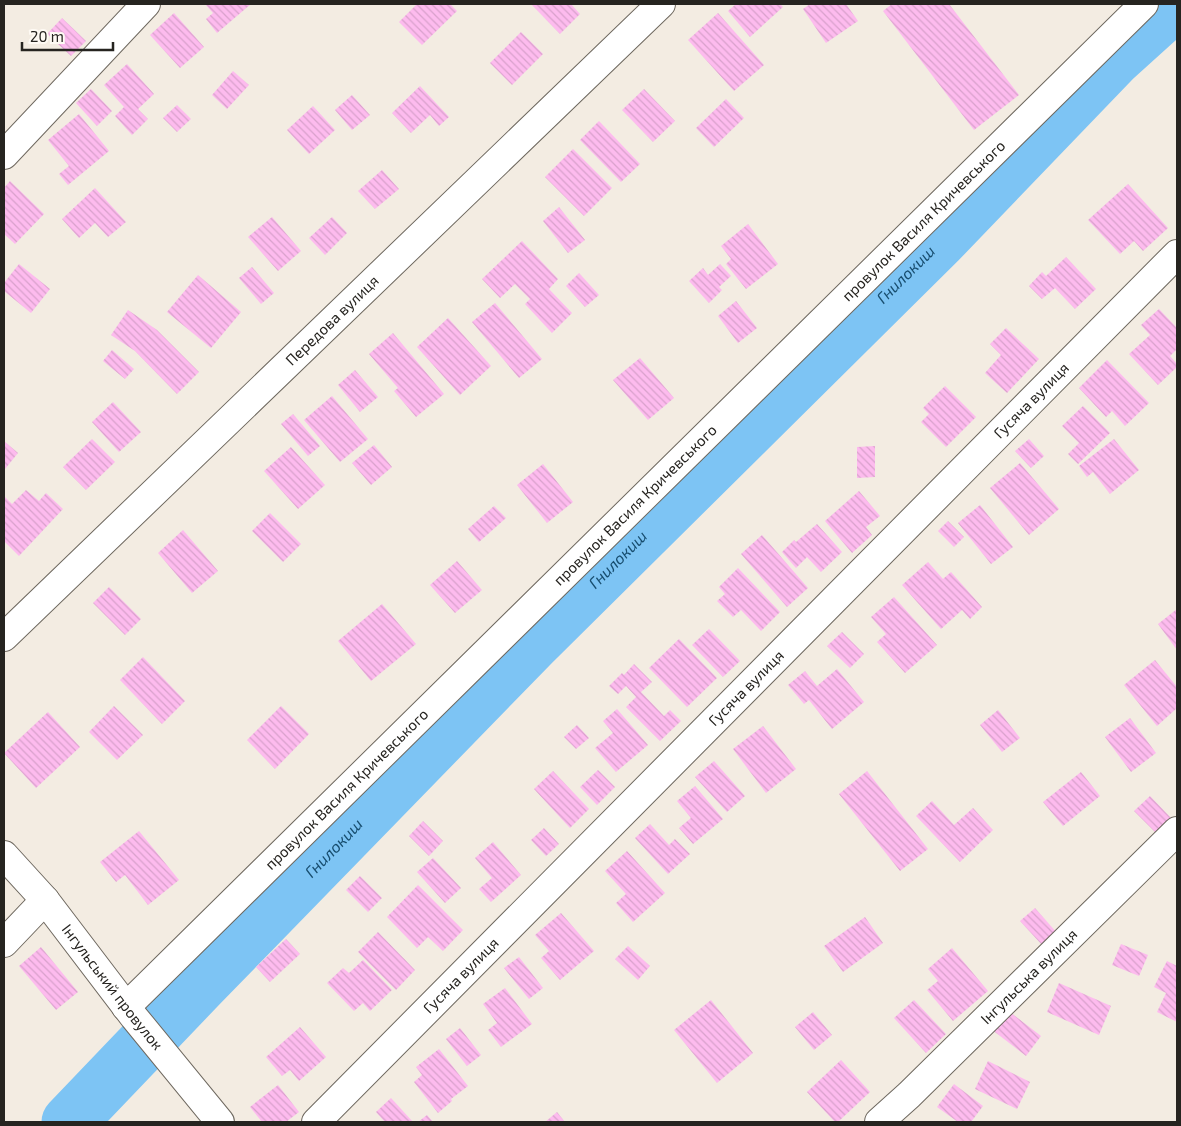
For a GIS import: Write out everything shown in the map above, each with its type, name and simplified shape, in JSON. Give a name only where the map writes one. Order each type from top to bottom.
[{"type":"street","points":[[4,155],[146,4]]},
{"type":"street","name":"Передова вулиця","points":[[4,637],[661,4]]},
{"type":"street","name":"провулок Василя Кричевського","points":[[130,1012],[1144,4]]},
{"type":"street","name":"Гусяча вулиця","points":[[316,1122],[1177,254]]},
{"type":"street","name":"Інгульська вулиця","points":[[879,1122],[909,1096],[1177,831]]},
{"type":"street","name":"Інгульський провулок","points":[[4,855],[45,900],[130,1012],[220,1122]]},
{"type":"street","points":[[4,943],[45,900]]},
{"type":"building","points":[[205,4],[251,4],[217,33],[206,19],[213,13]]},
{"type":"building","points":[[417,4],[450,4],[457,11],[422,45],[399,22]]},
{"type":"building","points":[[531,4],[571,4],[580,14],[560,34]]},
{"type":"building","points":[[736,4],[780,4],[783,7],[750,37],[728,11]]},
{"type":"building","points":[[810,4],[846,4],[858,21],[826,43],[803,9]]},
{"type":"building","points":[[892,4],[949,4],[1019,95],[974,130],[883,11]]},
{"type":"building","points":[[174,13],[204,47],[180,68],[150,35]]},
{"type":"building","points":[[718,13],[764,65],[734,91],[688,40]]},
{"type":"building","points":[[62,18],[86,41],[71,56],[47,34]]},
{"type":"building","points":[[521,32],[543,54],[512,85],[490,63]]},
{"type":"building","points":[[127,64],[154,94],[138,109],[148,119],[132,135],[115,116],[124,107],[104,85]]},
{"type":"building","points":[[233,71],[249,85],[227,109],[212,95]]},
{"type":"building","points":[[420,86],[449,117],[439,126],[430,115],[411,133],[392,113]]},
{"type":"building","points":[[91,89],[112,111],[97,126],[76,103]]},
{"type":"building","points":[[644,89],[675,121],[653,142],[622,110]]},
{"type":"building","points":[[352,95],[370,115],[352,130],[335,110]]},
{"type":"building","points":[[726,99],[744,118],[714,147],[696,128]]},
{"type":"building","points":[[177,105],[191,119],[177,132],[163,118]]},
{"type":"building","points":[[313,106],[335,130],[309,154],[287,130]]},
{"type":"building","points":[[79,114],[109,151],[68,185],[59,174],[69,166],[48,140]]},
{"type":"building","points":[[599,121],[640,164],[621,182],[580,140]]},
{"type":"building","points":[[573,149],[612,188],[584,216],[545,177]]},
{"type":"building","points":[[382,170],[399,189],[375,209],[358,191]]},
{"type":"building","points":[[10,181],[44,214],[15,244],[4,234],[4,188]]},
{"type":"building","points":[[1128,184],[1168,228],[1143,251],[1134,241],[1120,254],[1088,220]]},
{"type":"building","points":[[95,188],[126,222],[108,237],[95,223],[79,238],[62,219]]},
{"type":"building","points":[[559,207],[585,240],[568,253],[543,221]]},
{"type":"building","points":[[272,217],[301,251],[278,271],[248,237]]},
{"type":"building","points":[[332,217],[347,233],[325,255],[309,238]]},
{"type":"building","points":[[748,224],[778,264],[746,289],[726,264],[731,259],[721,246]]},
{"type":"building","points":[[522,241],[558,279],[549,289],[572,313],[552,333],[525,304],[530,299],[515,284],[500,298],[482,279]]},
{"type":"building","points":[[1066,257],[1096,289],[1075,309],[1055,288],[1042,299],[1029,286],[1042,272],[1046,276]]},
{"type":"building","points":[[19,264],[50,289],[31,313],[4,291],[4,283]]},
{"type":"building","points":[[720,264],[731,276],[719,287],[722,290],[709,303],[689,281],[703,268],[708,275]]},
{"type":"building","points":[[252,267],[274,293],[261,304],[239,278]]},
{"type":"building","points":[[579,273],[599,295],[585,307],[566,286]]},
{"type":"building","points":[[198,275],[241,312],[211,348],[167,312]]},
{"type":"building","points":[[736,301],[757,328],[738,343],[718,316]]},
{"type":"building","points":[[495,303],[542,359],[519,378],[472,322]]},
{"type":"building","points":[[1159,309],[1177,328],[1177,349],[1170,356],[1177,364],[1177,367],[1158,385],[1129,354],[1150,335],[1141,325]]},
{"type":"building","points":[[128,310],[157,330],[199,372],[177,394],[135,351],[111,335]]},
{"type":"building","points":[[448,318],[491,366],[460,395],[417,347]]},
{"type":"building","points":[[1006,328],[1039,359],[1007,393],[985,373],[1001,355],[990,344]]},
{"type":"building","points":[[393,333],[444,394],[416,417],[394,391],[398,388],[369,354]]},
{"type":"building","points":[[112,350],[134,369],[125,379],[103,361]]},
{"type":"building","points":[[640,358],[674,398],[648,420],[613,380]]},
{"type":"building","points":[[1107,360],[1149,403],[1125,426],[1112,411],[1106,417],[1079,388]]},
{"type":"building","points":[[355,370],[378,397],[360,412],[338,385]]},
{"type":"building","points":[[945,386],[976,417],[946,447],[921,422],[929,414],[923,408]]},
{"type":"building","points":[[332,396],[368,439],[340,462],[304,420]]},
{"type":"building","points":[[113,402],[141,432],[119,452],[92,422]]},
{"type":"building","points":[[1083,406],[1110,433],[1078,464],[1068,454],[1079,443],[1062,426]]},
{"type":"building","points":[[293,414],[320,446],[308,456],[281,424]]},
{"type":"building","points":[[92,439],[115,462],[86,490],[63,467]]},
{"type":"building","points":[[1029,439],[1044,456],[1031,468],[1015,451]]},
{"type":"building","points":[[1114,439],[1139,470],[1110,494],[1093,472],[1087,477],[1079,466]]},
{"type":"building","points":[[4,441],[18,453],[5,469],[4,468]]},
{"type":"building","points":[[374,445],[392,467],[371,485],[352,463]]},
{"type":"building","points":[[875,446],[875,477],[857,478],[857,447]]},
{"type":"building","points":[[291,447],[325,485],[298,509],[264,471]]},
{"type":"building","points":[[1020,463],[1059,509],[1029,535],[990,488]]},
{"type":"building","points":[[543,464],[573,502],[547,523],[517,485]]},
{"type":"building","points":[[26,490],[39,501],[46,493],[63,509],[19,556],[4,541],[4,496],[12,504]]},
{"type":"building","points":[[859,491],[880,516],[866,527],[872,535],[852,553],[825,521]]},
{"type":"building","points":[[980,505],[1013,547],[991,564],[958,523]]},
{"type":"building","points":[[494,506],[506,518],[479,542],[468,529]]},
{"type":"building","points":[[270,513],[301,544],[283,562],[252,531]]},
{"type":"building","points":[[948,521],[964,537],[954,547],[938,531]]},
{"type":"building","points":[[817,524],[842,552],[821,572],[807,557],[796,568],[782,552],[794,540],[796,542]]},
{"type":"building","points":[[183,530],[218,571],[192,593],[158,553]]},
{"type":"building","points":[[762,535],[808,588],[787,607],[741,554]]},
{"type":"building","points":[[457,561],[482,590],[455,613],[430,585]]},
{"type":"building","points":[[928,562],[943,579],[951,572],[982,607],[970,619],[962,610],[941,629],[902,585]]},
{"type":"building","points":[[738,568],[780,612],[761,631],[741,610],[733,617],[717,601],[725,594],[719,587]]},
{"type":"building","points":[[109,587],[141,619],[125,635],[93,603]]},
{"type":"building","points":[[894,597],[937,645],[905,673],[877,642],[886,634],[871,617]]},
{"type":"building","points":[[382,604],[416,644],[371,681],[338,641]]},
{"type":"building","points":[[1177,609],[1177,650],[1158,624]]},
{"type":"building","points":[[709,629],[740,661],[723,677],[692,645]]},
{"type":"building","points":[[842,632],[864,654],[850,668],[827,646]]},
{"type":"building","points":[[679,639],[717,678],[687,707],[649,668]]},
{"type":"building","points":[[143,657],[185,701],[162,724],[120,680]]},
{"type":"building","points":[[1155,660],[1177,687],[1177,708],[1157,726],[1124,685]]},
{"type":"building","points":[[634,664],[652,682],[641,692],[664,716],[670,710],[681,721],[660,741],[626,707],[636,697],[626,686],[618,694],[609,686],[622,673],[624,675]]},
{"type":"building","points":[[837,669],[864,702],[832,729],[809,700],[804,704],[788,685],[805,671],[817,686]]},
{"type":"building","points":[[114,706],[143,735],[117,760],[89,732]]},
{"type":"building","points":[[281,706],[309,734],[275,769],[247,740]]},
{"type":"building","points":[[617,709],[648,745],[616,772],[595,748],[613,733],[603,721]]},
{"type":"building","points":[[998,710],[1020,738],[1002,752],[980,725]]},
{"type":"building","points":[[48,712],[80,747],[36,788],[4,753]]},
{"type":"building","points":[[1130,718],[1156,753],[1131,772],[1105,737]]},
{"type":"building","points":[[577,725],[589,738],[576,749],[564,737]]},
{"type":"building","points":[[763,726],[796,769],[766,793],[733,749]]},
{"type":"building","points":[[714,761],[745,796],[727,812],[695,777]]},
{"type":"building","points":[[598,770],[615,787],[597,805],[580,787]]},
{"type":"building","points":[[553,771],[589,809],[570,828],[534,789]]},
{"type":"building","points":[[867,771],[928,849],[900,871],[839,794]]},
{"type":"building","points":[[1081,772],[1100,796],[1063,826],[1043,802]]},
{"type":"building","points":[[695,786],[723,819],[693,844],[679,828],[691,818],[677,801]]},
{"type":"building","points":[[1150,796],[1171,818],[1156,833],[1134,811]]},
{"type":"building","points":[[932,801],[954,825],[973,808],[993,830],[960,862],[916,816]]},
{"type":"building","points":[[423,821],[443,841],[429,856],[409,836]]},
{"type":"building","points":[[650,824],[669,845],[675,839],[690,854],[668,874],[635,838]]},
{"type":"building","points":[[544,828],[559,844],[546,856],[531,840]]},
{"type":"building","points":[[139,831],[179,880],[148,905],[125,875],[116,882],[100,862]]},
{"type":"building","points":[[493,842],[521,875],[491,902],[479,889],[492,878],[475,858]]},
{"type":"building","points":[[627,851],[665,893],[633,922],[616,903],[626,894],[605,871]]},
{"type":"building","points":[[433,858],[461,888],[445,903],[417,872]]},
{"type":"building","points":[[360,876],[382,898],[368,912],[346,890]]},
{"type":"building","points":[[418,885],[463,930],[443,951],[428,937],[417,948],[387,917]]},
{"type":"building","points":[[1035,908],[1057,933],[1043,946],[1020,921]]},
{"type":"building","points":[[561,913],[594,951],[560,980],[541,958],[549,951],[535,935]]},
{"type":"building","points":[[865,917],[883,943],[843,972],[824,946]]},
{"type":"building","points":[[378,932],[415,970],[396,990],[358,952]]},
{"type":"building","points":[[286,939],[300,954],[270,982],[256,967]]},
{"type":"building","points":[[1121,944],[1148,955],[1139,976],[1112,965]]},
{"type":"building","points":[[628,946],[650,966],[638,980],[615,959]]},
{"type":"building","points":[[41,947],[78,992],[56,1010],[19,966]]},
{"type":"building","points":[[952,948],[988,991],[953,1021],[927,990],[938,981],[928,969]]},
{"type":"building","points":[[519,957],[543,988],[529,999],[504,968]]},
{"type":"building","points":[[363,960],[392,990],[370,1011],[363,1003],[354,1011],[327,983],[343,968],[349,973]]},
{"type":"building","points":[[1167,961],[1177,966],[1177,1022],[1157,1012],[1166,993],[1154,987]]},
{"type":"building","points":[[1059,983],[1111,1006],[1099,1035],[1047,1012]]},
{"type":"building","points":[[505,988],[532,1024],[501,1047],[488,1030],[497,1023],[483,1004]]},
{"type":"building","points":[[711,1000],[753,1053],[717,1083],[674,1030]]},
{"type":"building","points":[[914,1000],[946,1034],[926,1053],[894,1018]]},
{"type":"building","points":[[1006,1009],[1041,1036],[1026,1056],[991,1029]]},
{"type":"building","points":[[813,1012],[832,1035],[814,1050],[795,1027]]},
{"type":"building","points":[[300,1027],[326,1057],[299,1081],[290,1070],[282,1076],[266,1057]]},
{"type":"building","points":[[460,1028],[481,1055],[467,1066],[446,1039]]},
{"type":"building","points":[[439,1049],[468,1086],[451,1099],[452,1101],[438,1113],[414,1082],[422,1075],[416,1067]]},
{"type":"building","points":[[841,1060],[870,1092],[838,1122],[835,1122],[807,1092]]},
{"type":"building","points":[[988,1061],[1030,1082],[1017,1109],[975,1089]]},
{"type":"building","points":[[954,1084],[983,1106],[971,1122],[958,1122],[937,1107]]},
{"type":"building","points":[[278,1085],[299,1112],[286,1122],[262,1122],[250,1107]]},
{"type":"building","points":[[391,1098],[413,1122],[385,1122],[376,1112]]},
{"type":"building","points":[[557,1112],[565,1122],[545,1122]]},
{"type":"building","points":[[427,1115],[433,1122],[418,1122]]},
{"type":"waterway","name":"Гнилокиш","points":[[69,1122],[532,644],[939,241],[1115,58],[1175,4]]}]
